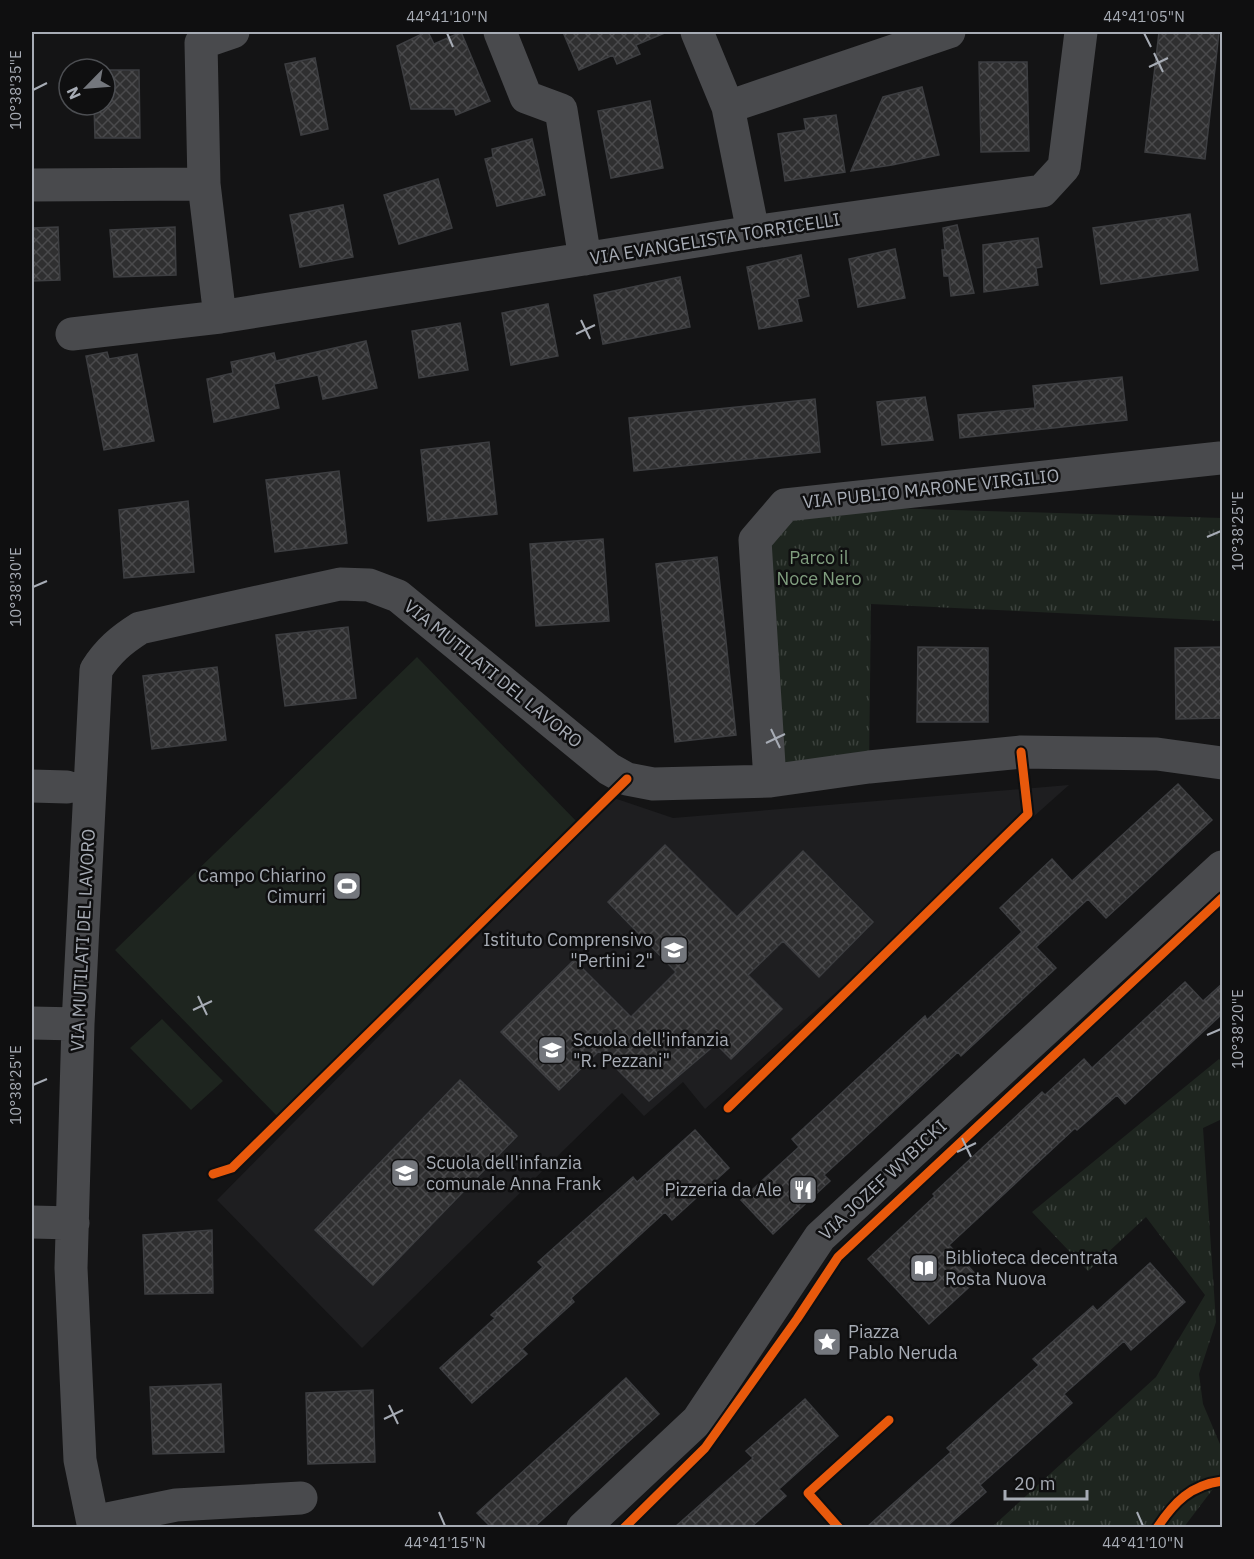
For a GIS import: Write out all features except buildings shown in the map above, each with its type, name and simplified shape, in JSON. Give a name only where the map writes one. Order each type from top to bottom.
[{"type":"street","points":[[220,317],[204,184],[197,35],[233,32]]},
{"type":"street","points":[[500,32],[526,97],[561,110],[585,259]]},
{"type":"street","points":[[696,32],[728,107],[753,232]]},
{"type":"street","points":[[728,107],[949,32]]},
{"type":"street","name":"VIA EVANGELISTA TORRICELLI","points":[[72,334],[220,317],[753,232],[1042,191],[1064,167],[1081,32]]},
{"type":"street","points":[[32,185],[204,184]]},
{"type":"street","name":"VIA PUBLIO MARONE VIRGILIO","points":[[770,781],[755,540],[785,505],[1220,458]]},
{"type":"street","name":"VIA MUTILATI DEL LAVORO","points":[[93,1525],[80,1460],[71,1268],[78,1024],[96,670],[107,653],[123,639],[140,628],[340,584],[369,585],[398,596],[609,769],[627,779],[653,784],[770,781],[869,767],[1021,752],[1157,754],[1222,763]]},
{"type":"street","points":[[32,786],[68,787]]},
{"type":"street","name":"VIA JOZEF WYBICKI","points":[[584,1527],[698,1420],[820,1237],[1222,867]]},
{"type":"street","points":[[32,1023],[78,1024]]},
{"type":"street","points":[[32,1222],[73,1223]]},
{"type":"street","points":[[93,1525],[176,1505],[302,1498]]},
{"type":"shaded area","name":"Istituto Comprensivo \"Pertini 2\"","points":[[1069,785],[705,1109],[683,1082],[644,1116],[622,1093],[362,1348],[217,1200],[614,798],[673,818]]},
{"type":"green space","name":"Parco il Noce Nero","points":[[785,505],[1222,518],[1222,621],[871,604],[869,767],[770,781],[755,540]]},
{"type":"green space","name":"Campo Chiarino Cimurri","points":[[417,657],[578,823],[277,1116],[115,950]]},
{"type":"green space","points":[[162,1019],[223,1081],[191,1110],[130,1048]]},
{"type":"green space","points":[[1219,1059],[1222,1062],[1222,1119],[1203,1128],[1216,1322],[1199,1374],[1203,1404],[1222,1449],[1219,1481],[1184,1527],[992,1527],[1156,1377],[1205,1295],[1146,1217],[1088,1271],[1032,1212]]},
{"type":"cycle path","points":[[728,1108],[1028,814],[1021,752]]},
{"type":"cycle path","points":[[213,1174],[232,1168],[627,779]]},
{"type":"cycle path","points":[[624,1528],[705,1448],[838,1257],[1222,898]]},
{"type":"cycle path","points":[[839,1528],[808,1493],[889,1420]]},
{"type":"cycle path","points":[[1157,1528],[1184,1496],[1201,1486],[1222,1481]]},
{"type":"place","name":"Campo Chiarino Cimurri","points":[[347,886]]},
{"type":"place","name":"Istituto Comprensivo \"Pertini 2\"","points":[[674,950]]},
{"type":"place","name":"Scuola dell'infanzia \"R. Pezzani\"","points":[[552,1050]]},
{"type":"place","name":"Scuola dell'infanzia comunale Anna Frank","points":[[405,1173]]},
{"type":"place","name":"Pizzeria da Ale","points":[[803,1190]]},
{"type":"place","name":"Biblioteca decentrata Rosta Nuova","points":[[924,1268]]},
{"type":"place","name":"Piazza Pablo Neruda","points":[[827,1342]]}]
